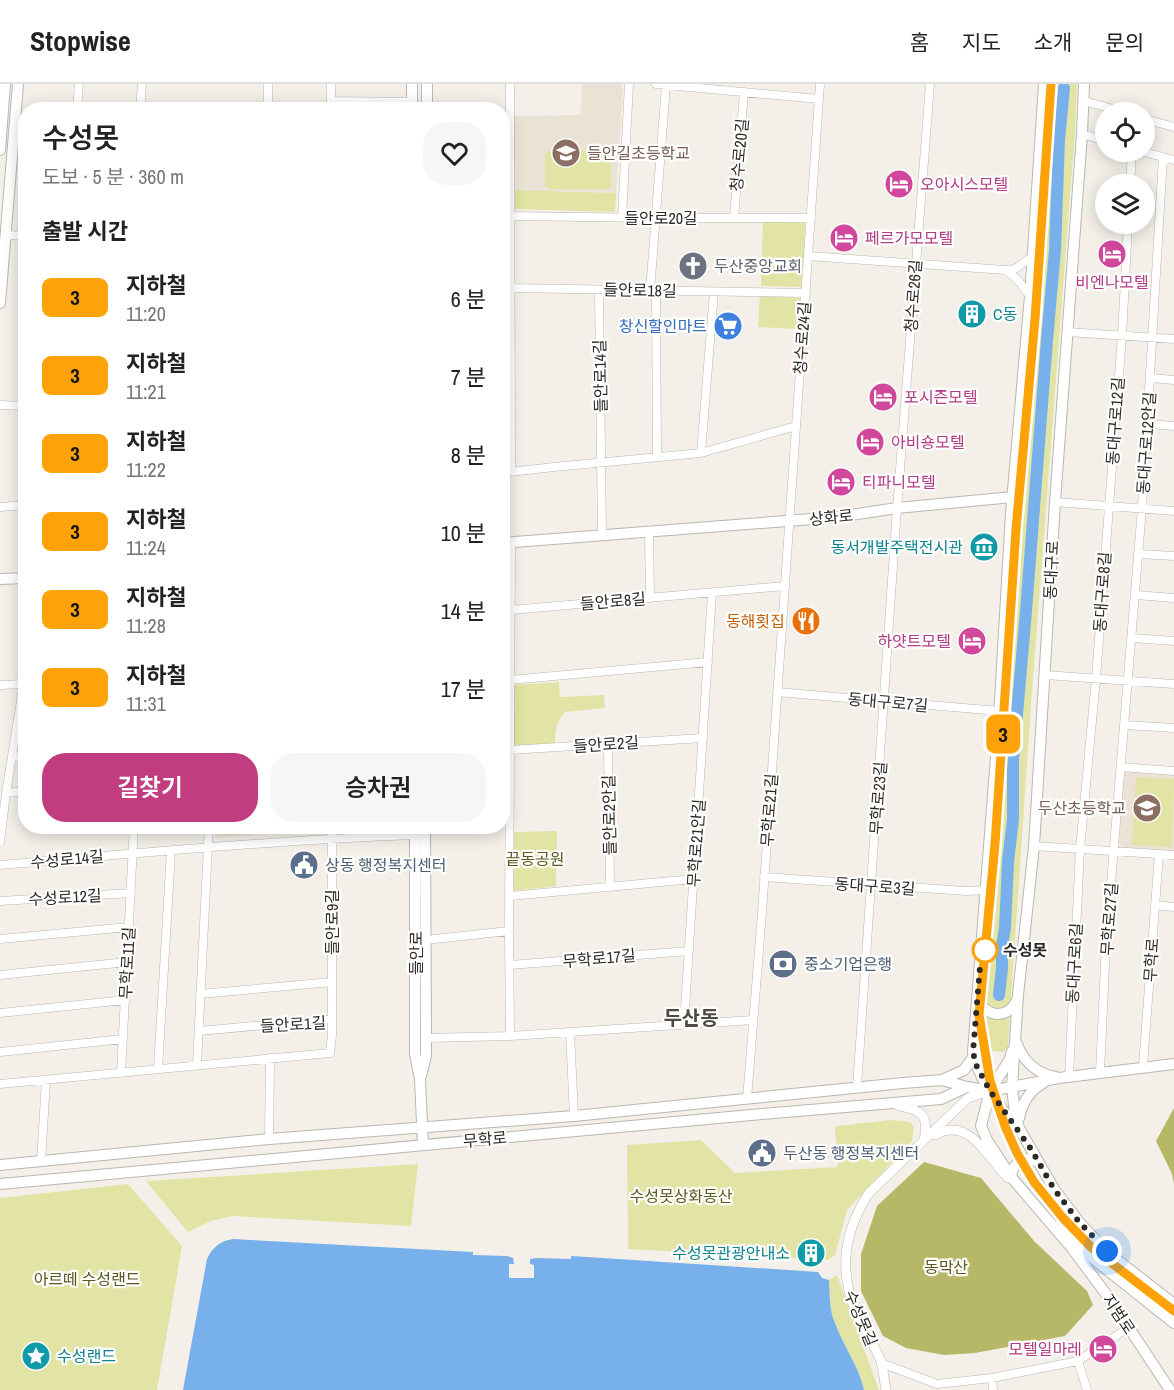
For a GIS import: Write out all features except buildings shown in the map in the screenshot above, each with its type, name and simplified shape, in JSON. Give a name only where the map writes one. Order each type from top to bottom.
[{"type":"main road","points":[[0,150],[5,84]]},
{"type":"main road","points":[[0,303],[18,84]]},
{"type":"main road","points":[[412,84],[412,102]]},
{"type":"main road","points":[[427,84],[427,102]]},
{"type":"main road","points":[[1031,1149],[990,1091],[976,1065],[974,1056],[1011,513],[1030,296],[1044,84]]},
{"type":"main road","points":[[1044,99],[1049,87],[1053,84]]},
{"type":"main road","points":[[1074,84],[1079,88],[1084,101]]},
{"type":"main road","name":"동대구로","points":[[1012,1087],[1018,995],[1034,846],[1084,84]]},
{"type":"main road","name":"상화로","points":[[510,543],[838,517],[897,508],[1013,497]]},
{"type":"main road","points":[[0,579],[18,578]]},
{"type":"main road","name":"들안로","points":[[415,834],[415,1054],[420,1079],[423,1145]]},
{"type":"main road","name":"들안로","points":[[420,1079],[426,1056],[424,834]]},
{"type":"main road","points":[[978,998],[985,1010],[999,1014],[1007,1012],[1014,1006],[1018,995]]},
{"type":"main road","points":[[1015,1039],[1020,1052],[1029,1064],[1043,1073],[1059,1078]]},
{"type":"main road","name":"지범로","points":[[1015,1039],[1010,1059],[990,1091],[981,1126],[987,1140],[1011,1177],[1071,1247],[1112,1302],[1170,1390]]},
{"type":"main road","points":[[942,1080],[964,1070],[974,1056]]},
{"type":"main road","name":"무학로","points":[[0,1165],[269,1139],[574,1116],[942,1080],[990,1091],[1059,1078],[1174,1064]]},
{"type":"main road","points":[[1019,1128],[1020,1111],[1027,1096],[1036,1086],[1059,1078]]},
{"type":"main road","name":"무학로","points":[[0,1184],[941,1099],[967,1087]]},
{"type":"main road","points":[[1012,1087],[1019,1128],[1052,1185],[1079,1222],[1107,1251],[1174,1304]]},
{"type":"main road","points":[[1011,1177],[1013,1168],[1020,1161],[1029,1159],[1038,1162]]},
{"type":"main road","points":[[1052,1185],[1064,1231],[1090,1257],[1174,1323]]},
{"type":"street","points":[[78,102],[79,84]]},
{"type":"street","points":[[141,102],[142,84]]},
{"type":"street","points":[[268,84],[268,102]]},
{"type":"street","points":[[331,84],[331,102]]},
{"type":"street","points":[[509,102],[510,84]]},
{"type":"street","points":[[622,218],[630,84]]},
{"type":"street","points":[[656,84],[819,99]]},
{"type":"street","name":"청수로24길","points":[[789,521],[820,84]]},
{"type":"street","name":"청수로26길","points":[[897,508],[930,84]]},
{"type":"street","points":[[657,457],[653,291],[666,85]]},
{"type":"street","name":"청수로20길","points":[[734,218],[744,92]]},
{"type":"street","points":[[1084,101],[1095,104]]},
{"type":"street","points":[[1155,122],[1174,128]]},
{"type":"street","points":[[1082,134],[1095,138]]},
{"type":"street","points":[[1155,155],[1174,160]]},
{"type":"street","name":"동대구로12안길","points":[[1142,508],[1163,157]]},
{"type":"street","points":[[510,203],[510,303]]},
{"type":"street","name":"들안로20길","points":[[511,216],[811,218]]},
{"type":"street","name":"동대구로12길","points":[[1108,506],[1122,336],[1127,234]]},
{"type":"street","points":[[6,235],[18,236]]},
{"type":"street","points":[[808,256],[1005,270],[1015,269],[1033,256]]},
{"type":"street","points":[[1005,270],[1017,279],[1030,296]]},
{"type":"street","name":"들안로18길","points":[[511,288],[806,293]]},
{"type":"street","name":"들안로14길","points":[[599,290],[601,462]]},
{"type":"street","points":[[701,453],[714,291]]},
{"type":"street","points":[[1066,332],[1174,339]]},
{"type":"street","name":"동대구로12안길","points":[[1151,378],[1174,380]]},
{"type":"street","points":[[0,405],[18,406]]},
{"type":"street","points":[[1148,424],[1174,426]]},
{"type":"street","points":[[510,473],[701,453],[796,426]]},
{"type":"street","points":[[601,462],[602,536]]},
{"type":"street","points":[[1055,502],[1174,511]]},
{"type":"street","points":[[0,507],[18,506]]},
{"type":"street","name":"동대구로8길","points":[[1096,678],[1108,506]]},
{"type":"street","name":"무학로23길","points":[[857,1088],[897,508]]},
{"type":"street","name":"무학로27길","points":[[1100,1072],[1106,943],[1142,508]]},
{"type":"street","name":"무학로21길","points":[[747,1099],[789,521]]},
{"type":"street","points":[[649,532],[650,598]]},
{"type":"street","points":[[1139,554],[1174,556]]},
{"type":"street","name":"들안로8길","points":[[511,610],[785,586]]},
{"type":"street","name":"무학로21안길","points":[[684,1024],[712,592]]},
{"type":"street","name":"상화로","points":[[510,593],[511,610]]},
{"type":"street","points":[[1136,595],[1174,598]]},
{"type":"street","points":[[511,610],[510,680],[708,662]]},
{"type":"street","points":[[1132,638],[1174,641]]},
{"type":"street","points":[[1045,675],[1174,684]]},
{"type":"street","name":"동대구로6길","points":[[1059,1078],[1096,678]]},
{"type":"street","points":[[0,685],[18,684]]},
{"type":"street","name":"동대구로7길","points":[[777,692],[999,711]]},
{"type":"street","points":[[1124,724],[1174,728]]},
{"type":"street","points":[[0,842],[6,793],[18,736]]},
{"type":"street","name":"들안로2길","points":[[510,750],[703,738]]},
{"type":"street","name":"들안로2안길","points":[[608,744],[610,886]]},
{"type":"street","points":[[510,750],[510,1036]]},
{"type":"street","points":[[13,757],[18,757]]},
{"type":"street","points":[[1120,767],[1174,771]]},
{"type":"street","points":[[6,793],[18,792]]},
{"type":"street","points":[[133,853],[134,834]]},
{"type":"street","points":[[197,1064],[209,834]]},
{"type":"street","name":"들안로9길","points":[[332,834],[332,1019]]},
{"type":"street","name":"수성로14길","points":[[0,866],[379,834]]},
{"type":"street","points":[[1034,846],[1174,855]]},
{"type":"street","points":[[158,1069],[171,851]]},
{"type":"street","name":"무학로11길","points":[[122,1073],[133,853]]},
{"type":"street","name":"무학로","points":[[1143,1066],[1159,854]]},
{"type":"street","name":"동대구로3길","points":[[764,877],[966,891],[986,890]]},
{"type":"street","points":[[510,896],[694,879]]},
{"type":"street","name":"수성로12길","points":[[0,901],[131,893]]},
{"type":"street","points":[[1155,905],[1174,907]]},
{"type":"street","points":[[0,939],[129,927]]},
{"type":"street","points":[[425,940],[509,931]]},
{"type":"street","name":"무학로17길","points":[[510,965],[689,951]]},
{"type":"street","points":[[0,975],[127,962]]},
{"type":"street","points":[[201,994],[332,982]]},
{"type":"street","points":[[0,1013],[125,1000]]},
{"type":"street","name":"들안로1길","points":[[199,1031],[332,1019],[330,1053],[270,1058]]},
{"type":"street","points":[[426,1038],[510,1036],[753,1020]]},
{"type":"street","points":[[570,1032],[574,1116]]},
{"type":"street","points":[[0,1052],[123,1039]]},
{"type":"street","points":[[0,1084],[270,1058],[269,1139]]},
{"type":"street","points":[[41,1162],[46,1080]]},
{"type":"street","name":"수성못길","points":[[886,1390],[881,1363],[850,1299],[845,1257],[854,1219],[869,1193],[968,1098],[990,1091]]},
{"type":"street","points":[[888,1103],[913,1108],[921,1113],[927,1128],[923,1143]]},
{"type":"street","points":[[923,1143],[943,1130],[962,1132],[981,1144],[1002,1172],[1027,1197]]},
{"type":"street","points":[[881,1363],[937,1384],[992,1378],[1078,1361],[1128,1328]]},
{"type":"street","points":[[1078,1361],[1087,1390]]},
{"type":"street","points":[[992,1378],[993,1390]]},
{"type":"shaded area","name":"들안길초등학교","points":[[582,84],[620,84],[623,89],[616,193],[513,190],[513,116],[581,115]]},
{"type":"shaded area","name":"두산초등학교","points":[[1126,770],[1174,773],[1174,851],[1123,848],[1119,843],[1122,774]]},
{"type":"shaded area","points":[[217,834],[262,834],[217,837]]},
{"type":"green space","points":[[1052,84],[1077,84],[1075,131],[1011,998],[1010,1003],[1004,1009],[990,1009],[982,997],[1007,718]]},
{"type":"green space","points":[[550,150],[607,150],[611,153],[611,187],[609,189],[550,189],[545,185],[545,154]]},
{"type":"green space","points":[[513,190],[616,193],[615,212],[513,209]]},
{"type":"green space","points":[[763,221],[805,223],[803,287],[761,286]]},
{"type":"green space","points":[[760,296],[800,298],[798,329],[758,327]]},
{"type":"green space","points":[[559,682],[560,697],[604,695],[605,708],[565,712],[557,727],[555,744],[512,748],[513,685]]},
{"type":"green space","name":"두산초등학교","points":[[1136,777],[1174,779],[1172,847],[1132,845]]},
{"type":"green space","name":"끝동공원","points":[[557,831],[556,886],[513,891],[514,832]]},
{"type":"green space","points":[[1010,1013],[1008,1046],[1004,1052],[986,1050],[985,1016],[1003,1017]]},
{"type":"green space","points":[[1174,1108],[1174,1184],[1172,1174],[1156,1141]]},
{"type":"green space","name":"수성못상화동산","points":[[891,1120],[910,1122],[914,1127],[912,1141],[847,1210],[835,1255],[828,1260],[628,1249],[627,1145],[701,1140],[735,1173],[836,1167],[838,1164],[835,1128],[837,1126]]},
{"type":"green space","name":"동막산","points":[[924,1162],[981,1178],[1034,1241],[1087,1291],[1093,1305],[1065,1336],[975,1353],[944,1355],[906,1348],[883,1336],[861,1291],[861,1254],[877,1206]]},
{"type":"green space","points":[[418,1164],[411,1226],[232,1216],[211,1221],[188,1232],[146,1181]]},
{"type":"green space","name":"아르떼 수성랜드","points":[[128,1184],[182,1246],[157,1390],[0,1390],[0,1198]]},
{"type":"green space","points":[[837,1275],[879,1390],[864,1390],[833,1318],[829,1280]]},
{"type":"water","points":[[233,1239],[473,1252],[473,1255],[507,1256],[513,1258],[514,1264],[509,1264],[509,1278],[534,1278],[534,1265],[530,1264],[530,1259],[571,1259],[571,1256],[818,1272],[822,1278],[829,1280],[833,1318],[864,1390],[183,1390],[207,1259],[217,1245]]},
{"type":"waterway","points":[[999,995],[1013,819],[1013,760],[1055,250],[1059,140],[1064,88]]},
{"type":"railway","points":[[1051,84],[1034,319],[1015,529],[995,844],[979,1015],[990,1081],[1005,1126],[1034,1182],[1063,1218],[1092,1248],[1174,1311]]},
{"type":"metro line","name":"3","points":[[1051,84],[1035,319],[1016,529],[995,844],[979,1015],[990,1081],[1005,1126],[1034,1182],[1063,1218],[1092,1248],[1174,1311]]},
{"type":"place","name":"들안길초등학교","points":[[566,153]]},
{"type":"place","name":"오아시스모텔","points":[[899,184]]},
{"type":"place","name":"페르가모모텔","points":[[844,238]]},
{"type":"place","name":"비엔나모텔","points":[[1112,254]]},
{"type":"place","name":"두산중앙교회","points":[[693,266]]},
{"type":"place","name":"C동","points":[[972,314]]},
{"type":"place","name":"창신할인마트","points":[[728,326]]},
{"type":"place","name":"포시즌모텔","points":[[883,397]]},
{"type":"place","name":"아비숑모텔","points":[[870,442]]},
{"type":"place","name":"티파니모텔","points":[[841,482]]},
{"type":"place","name":"동서개발주택전시관","points":[[984,547]]},
{"type":"place","name":"동해횟집","points":[[806,621]]},
{"type":"place","name":"하얏트모텔","points":[[972,641]]},
{"type":"place","name":"두산초등학교","points":[[1147,808]]},
{"type":"place","name":"상동 행정복지센터","points":[[304,865]]},
{"type":"place","name":"수성못","points":[[985,950]]},
{"type":"place","name":"중소기업은행","points":[[783,964]]},
{"type":"place","name":"두산동 행정복지센터","points":[[762,1153]]},
{"type":"place","name":"수성못관광안내소","points":[[811,1253]]},
{"type":"place","name":"모텔일마레","points":[[1103,1349]]},
{"type":"place","name":"수성랜드","points":[[36,1356]]},
{"type":"district","name":"두산동","points":[[691,1017]]},
{"type":"route","points":[[985,950],[981,954],[973,1052],[976,1065],[990,1091],[1031,1149],[1054,1189],[1079,1222],[1107,1251]]}]
